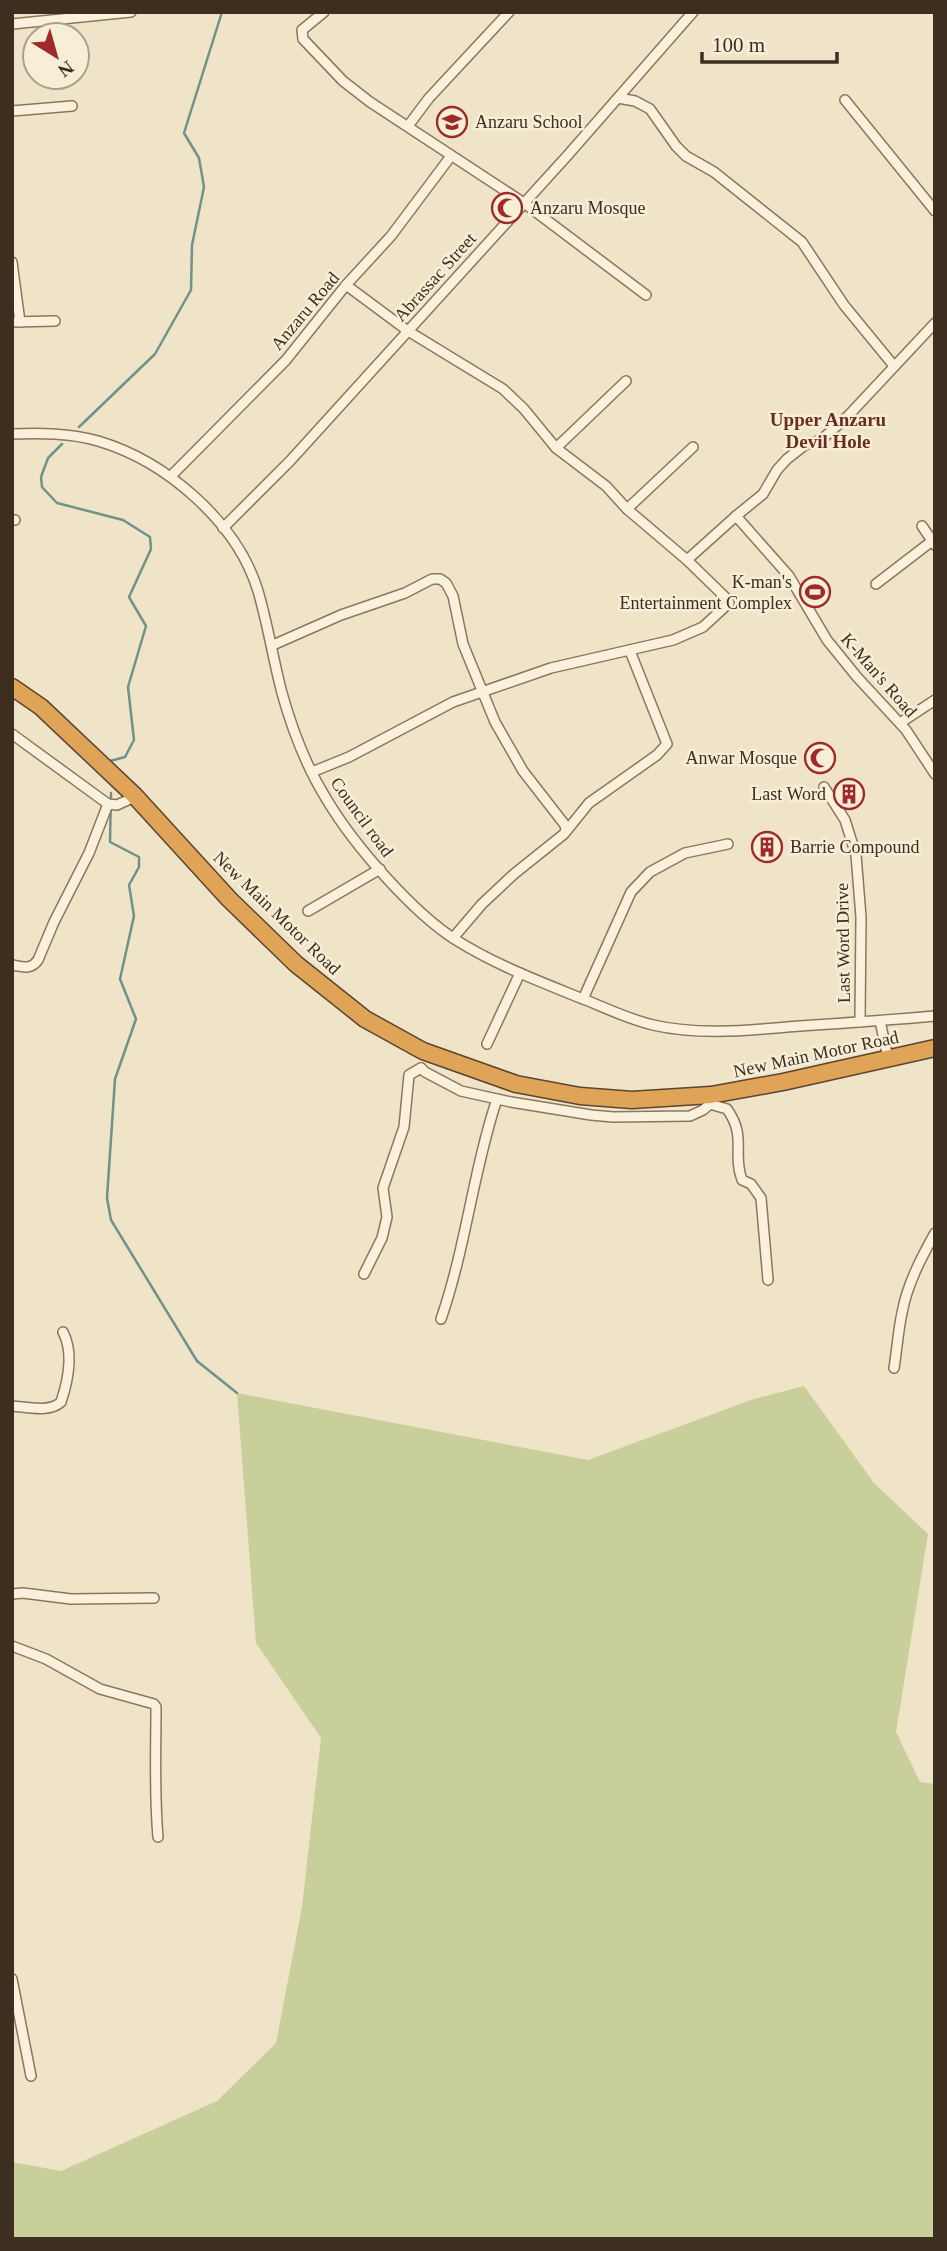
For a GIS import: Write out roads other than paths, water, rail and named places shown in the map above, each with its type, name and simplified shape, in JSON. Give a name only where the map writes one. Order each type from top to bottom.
[{"type":"highway","name":"New Main Motor Road","points":[[12,687],[41,707],[134,795],[229,899],[296,964],[365,1019],[423,1051],[516,1084],[580,1096],[632,1100],[711,1095],[935,1048]]},
{"type":"highway","name":"New Main Motor Road","points":[[12,696],[36,713],[128,800],[224,904],[293,973],[361,1027],[421,1063],[514,1093],[579,1105],[632,1108],[710,1103],[935,1056]]},
{"type":"street","points":[[12,24],[131,12]]},
{"type":"street","points":[[324,12],[302,30],[303,39],[343,81],[370,102],[524,203],[646,295]]},
{"type":"street","points":[[408,126],[429,98],[509,12]]},
{"type":"street","name":"Abrassac Street","points":[[223,528],[290,461],[693,12]]},
{"type":"street","points":[[618,98],[635,101],[650,109],[686,156],[714,172],[802,242],[844,305],[894,366]]},
{"type":"street","points":[[845,100],[935,211]]},
{"type":"street","points":[[12,111],[72,106]]},
{"type":"street","name":"Anzaru Road","points":[[171,476],[286,359],[346,285],[391,236],[451,156]]},
{"type":"street","points":[[12,262],[16,322],[55,321]]},
{"type":"street","points":[[312,772],[349,757],[453,702],[551,668],[673,640],[703,627],[729,603],[687,560],[626,509],[606,486],[556,447],[503,389],[408,331],[346,285]]},
{"type":"street","points":[[687,560],[763,494],[787,459],[805,445],[821,440],[848,416],[935,323]]},
{"type":"street","points":[[556,447],[626,380]]},
{"type":"street","name":"Council road","points":[[12,434],[57,434],[118,448],[171,476],[223,528],[254,579],[273,645],[282,693],[312,772],[327,800],[380,869],[421,912],[453,938],[520,973],[653,1025],[705,1032],[860,1022]]},
{"type":"street","points":[[626,509],[693,447]]},
{"type":"street","name":"K-Man's Road","points":[[737,516],[789,576],[827,640],[900,723],[935,774]]},
{"type":"street","points":[[876,584],[933,543],[922,526]]},
{"type":"street","points":[[273,645],[341,615],[405,593],[432,579],[440,579],[446,583],[453,596],[463,643],[495,722],[523,771],[565,825],[566,830]]},
{"type":"street","points":[[453,938],[482,904],[566,830],[589,803],[657,755],[667,744],[629,651]]},
{"type":"street","points":[[900,723],[935,700]]},
{"type":"street","points":[[12,734],[108,804],[117,805],[128,800]]},
{"type":"street","name":"Last Word Drive","points":[[824,787],[845,820],[856,855],[860,917],[860,1022]]},
{"type":"street","points":[[12,965],[29,968],[37,960],[89,853],[108,804]]},
{"type":"street","points":[[583,999],[631,892],[650,872],[685,853],[728,844]]},
{"type":"street","points":[[308,911],[380,869]]},
{"type":"street","points":[[487,1044],[520,973]]},
{"type":"street","points":[[860,1022],[935,1016]]},
{"type":"street","points":[[880,1021],[888,1058]]},
{"type":"street","points":[[364,1274],[382,1238],[387,1217],[383,1188],[404,1127],[409,1075],[421,1063],[425,1072],[461,1091],[613,1117],[690,1115],[703,1110],[710,1103],[727,1109],[735,1122],[740,1143],[739,1172],[742,1180],[751,1184],[761,1198],[768,1280]]},
{"type":"street","points":[[441,1319],[454,1280],[497,1099]]},
{"type":"street","points":[[894,1367],[906,1297],[916,1270],[934,1236]]},
{"type":"street","points":[[12,1406],[50,1408],[61,1402],[69,1356],[63,1332]]},
{"type":"street","points":[[12,1594],[71,1599],[154,1598]]},
{"type":"street","points":[[12,1646],[46,1659],[100,1689],[154,1704],[157,1753],[154,1793],[158,1837]]},
{"type":"street","points":[[12,1979],[31,2076]]},
{"type":"waterway","points":[[79,427],[155,354],[191,290],[192,245],[204,187],[199,158],[184,133],[222,12]]},
{"type":"waterway","points":[[62,444],[48,458],[41,477],[42,487],[57,503],[123,520],[150,537],[151,549],[129,597],[146,626],[128,687],[134,740],[125,757],[110,761]]},
{"type":"waterway","points":[[111,793],[110,842],[139,857],[139,867],[129,885],[134,916],[120,979],[136,1019],[115,1079],[107,1198],[111,1220],[197,1361],[237,1393]]},
{"type":"place","name":"Anzaru School","points":[[452,122]]},
{"type":"place","name":"Anzaru Mosque","points":[[507,208]]},
{"type":"place","name":"K-man's Entertainment Complex","points":[[815,592]]},
{"type":"place","name":"Anwar Mosque","points":[[820,758]]},
{"type":"place","name":"Last Word","points":[[849,794]]},
{"type":"place","name":"Barrie Compound","points":[[767,847]]},
{"type":"district","name":"Upper Anzaru Devil Hole","points":[[828,430]]}]
